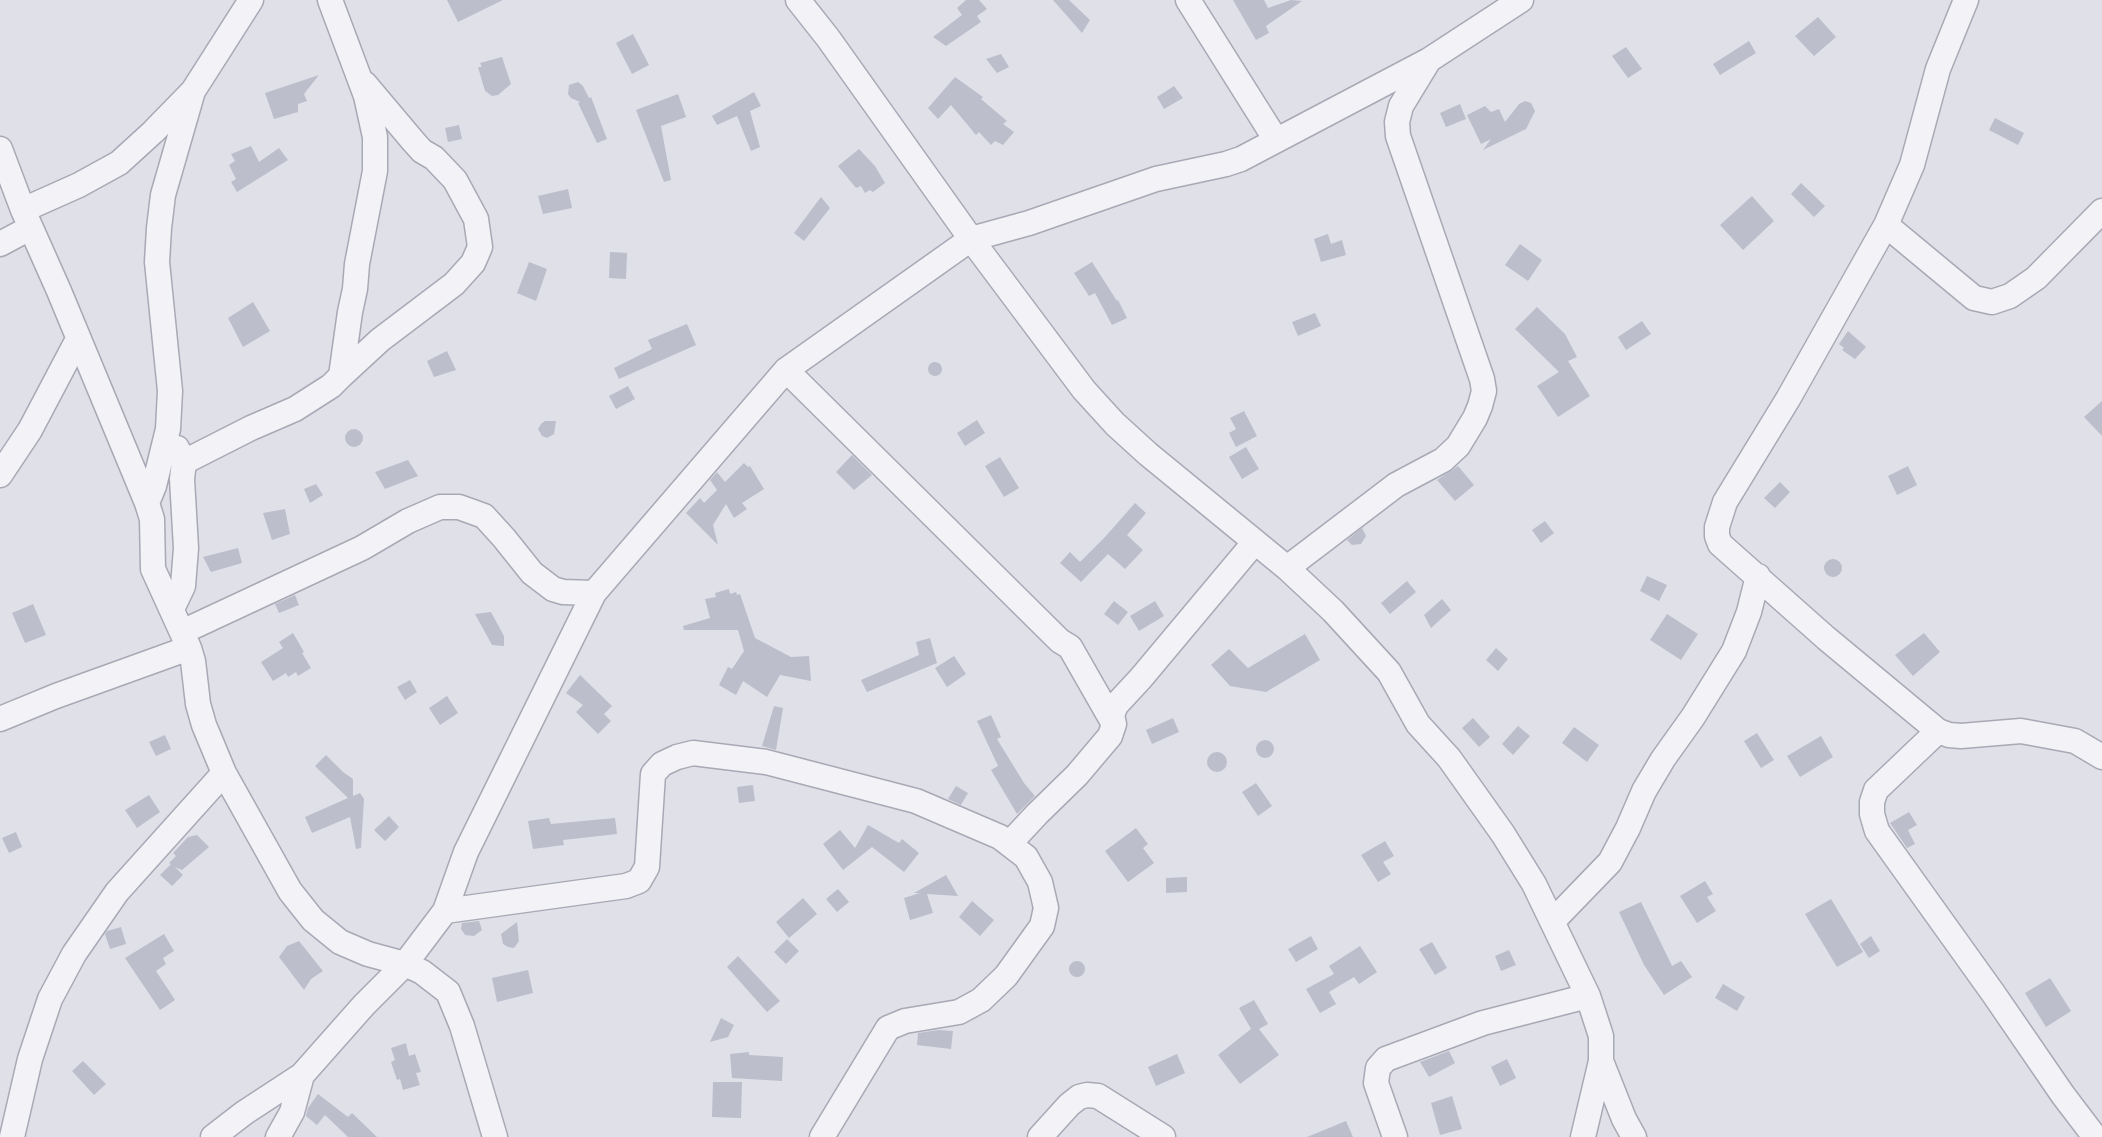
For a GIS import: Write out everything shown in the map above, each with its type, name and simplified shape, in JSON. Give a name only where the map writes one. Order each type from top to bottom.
[{"type":"street","points":[[0,244],[27,219],[79,185],[119,163],[193,91],[250,0]]},
{"type":"street","points":[[330,0],[366,96],[375,136],[375,171],[357,264],[356,290],[350,312],[341,376]]},
{"type":"street","points":[[349,0],[350,52]]},
{"type":"street","points":[[798,0],[828,38],[971,240],[1084,390],[1115,424],[1148,454],[1287,568],[1333,611],[1389,672],[1418,724],[1449,758],[1503,834],[1534,884],[1552,921],[1588,996],[1601,1036],[1601,1061],[1583,1137]]},
{"type":"street","points":[[1188,0],[1276,140]]},
{"type":"street","points":[[213,1137],[244,1113],[302,1075],[364,1005],[405,964],[445,911],[466,852],[594,593],[786,370],[971,240],[1029,223],[1156,179],[1226,164],[1256,153],[1276,140],[1429,60],[1521,0]]},
{"type":"street","points":[[1966,0],[1938,69],[1912,165],[1886,225],[1788,399],[1725,502],[1720,514],[1717,536],[1720,544],[1826,638],[1938,731],[1961,736],[2021,730],[2074,741],[2102,757]]},
{"type":"street","points":[[1287,568],[1380,496],[1443,460],[1458,446],[1480,406],[1484,391],[1482,379],[1398,136],[1397,122],[1401,106],[1429,60]]},
{"type":"street","points":[[184,462],[251,428],[295,409],[331,386],[380,340],[454,284],[473,263],[480,247],[476,219],[455,180],[434,158],[422,151],[358,75]]},
{"type":"street","points":[[147,503],[154,486],[168,429],[170,391],[157,262],[159,228],[164,195],[193,91]]},
{"type":"street","points":[[0,149],[27,219],[147,503],[152,519],[153,569],[186,640],[193,661],[201,715],[224,773],[290,891],[313,920],[340,942],[422,972],[448,993],[462,1026],[495,1137]]},
{"type":"street","points":[[1886,225],[1974,298],[1992,302],[2010,296],[2036,278],[2102,211]]},
{"type":"street","points":[[0,475],[30,430],[78,339]]},
{"type":"street","points":[[786,370],[1060,641],[1070,647],[1114,724]]},
{"type":"street","points":[[168,429],[184,462],[182,479],[185,569],[183,586],[172,609]]},
{"type":"street","points":[[0,719],[186,640],[362,548],[408,521],[440,507],[459,507],[484,516],[532,573],[553,589],[563,592],[594,593]]},
{"type":"street","points":[[1010,843],[1077,775],[1110,736],[1114,724],[1112,714],[1116,705],[1254,543]]},
{"type":"street","points":[[1552,921],[1610,862],[1629,828],[1644,791],[1734,651],[1749,612],[1758,576]]},
{"type":"street","points":[[1938,731],[1876,790],[1872,802],[1872,813],[1877,831],[2095,1137]]},
{"type":"street","points":[[445,911],[626,886],[639,881],[648,867],[653,774],[662,764],[693,753],[766,762],[916,801],[1010,843],[1026,858],[1040,882],[1046,908],[1042,926],[1006,976],[981,1000],[959,1012],[905,1021],[888,1028],[822,1137]]},
{"type":"street","points":[[12,1137],[30,1059],[50,999],[74,954],[117,892],[224,773]]},
{"type":"street","points":[[1395,1137],[1376,1083],[1378,1068],[1386,1059],[1483,1023],[1588,996]]},
{"type":"street","points":[[1601,1061],[1634,1137]]},
{"type":"street","points":[[278,1137],[292,1112],[302,1075]]},
{"type":"street","points":[[1040,1137],[1069,1105],[1079,1097],[1087,1095],[1098,1096],[1163,1137]]},
{"type":"building","points":[[447,0],[503,0],[458,22]]},
{"type":"building","points":[[966,0],[979,0],[987,9],[977,16],[981,22],[946,46],[933,37],[962,15],[957,8]]},
{"type":"building","points":[[1053,0],[1069,0],[1090,20],[1082,33]]},
{"type":"building","points":[[1233,0],[1264,0],[1268,8],[1291,0],[1302,1],[1266,26],[1269,33],[1256,40]]},
{"type":"building","points":[[1818,17],[1836,37],[1814,56],[1795,36]]},
{"type":"building","points":[[633,34],[649,65],[632,74],[616,43]]},
{"type":"building","points":[[1749,41],[1756,53],[1720,75],[1713,64]]},
{"type":"building","points":[[1626,47],[1642,69],[1628,78],[1612,56]]},
{"type":"building","points":[[1001,54],[1009,67],[997,73],[986,59]]},
{"type":"building","points":[[502,57],[511,84],[498,95],[492,96],[485,91],[478,67],[482,67],[480,63]]},
{"type":"building","points":[[319,75],[304,94],[307,101],[298,104],[298,112],[274,119],[265,93]]},
{"type":"building","points":[[955,77],[983,97],[981,99],[1007,121],[1003,124],[1014,132],[1003,145],[995,141],[991,145],[979,132],[976,135],[951,105],[938,119],[928,108]]},
{"type":"building","points":[[578,82],[583,86],[589,98],[591,97],[607,139],[597,143],[578,103],[580,102],[568,94],[569,85]]},
{"type":"building","points":[[1174,86],[1183,98],[1164,109],[1157,97]]},
{"type":"building","points":[[754,92],[761,106],[750,111],[760,147],[751,151],[737,116],[717,125],[712,116]]},
{"type":"building","points":[[678,94],[686,117],[661,126],[671,180],[664,182],[636,110]]},
{"type":"building","points":[[1525,101],[1531,103],[1535,111],[1526,129],[1483,150],[1491,139],[1481,144],[1467,115],[1485,106],[1491,112],[1499,109],[1505,122],[1519,104]]},
{"type":"building","points":[[1460,104],[1466,119],[1446,127],[1440,113]]},
{"type":"building","points":[[1995,118],[2024,133],[2018,145],[1989,130]]},
{"type":"building","points":[[459,125],[462,139],[448,142],[445,128]]},
{"type":"building","points":[[251,146],[259,162],[279,148],[288,160],[237,192],[231,182],[236,179],[229,165],[235,161],[231,154]]},
{"type":"building","points":[[859,149],[875,166],[885,183],[873,192],[870,190],[865,193],[861,186],[856,188],[838,166]]},
{"type":"building","points":[[1801,183],[1825,206],[1814,217],[1791,194]]},
{"type":"building","points":[[568,189],[572,208],[543,214],[538,196]]},
{"type":"building","points":[[1752,196],[1774,221],[1743,250],[1720,225]]},
{"type":"building","points":[[821,197],[830,208],[804,241],[794,233]]},
{"type":"building","points":[[1328,234],[1331,244],[1342,240],[1346,255],[1321,262],[1314,239]]},
{"type":"building","points":[[1520,244],[1542,260],[1528,281],[1505,265]]},
{"type":"building","points":[[610,252],[627,253],[626,279],[609,278]]},
{"type":"building","points":[[529,262],[547,269],[536,301],[517,293]]},
{"type":"building","points":[[1092,262],[1118,300],[1127,318],[1112,325],[1095,293],[1089,296],[1074,273]]},
{"type":"building","points":[[253,302],[270,331],[243,347],[228,318]]},
{"type":"building","points":[[1537,307],[1565,334],[1577,357],[1568,361],[1590,396],[1558,417],[1537,386],[1559,372],[1515,329]]},
{"type":"building","points":[[1315,313],[1321,326],[1298,336],[1292,322]]},
{"type":"building","points":[[1642,321],[1651,334],[1626,350],[1618,337]]},
{"type":"building","points":[[687,324],[696,345],[619,379],[614,368],[652,349],[648,340]]},
{"type":"building","points":[[1848,331],[1866,347],[1855,359],[1842,350],[1844,348],[1839,344]]},
{"type":"building","points":[[447,351],[456,370],[434,377],[427,361]]},
{"type":"building","points":[[932,362],[938,362],[942,369],[938,376],[932,376],[928,372],[928,366]]},
{"type":"building","points":[[628,386],[635,399],[616,409],[609,396]]},
{"type":"building","points":[[2102,401],[2102,436],[2084,417]]},
{"type":"building","points":[[1244,411],[1257,436],[1236,447],[1229,433],[1236,429],[1230,418]]},
{"type":"building","points":[[977,420],[985,433],[965,446],[957,433]]},
{"type":"building","points":[[545,421],[556,421],[554,434],[547,438],[542,436],[538,429]]},
{"type":"building","points":[[354,429],[360,432],[363,438],[360,444],[354,447],[348,444],[345,438],[348,432]]},
{"type":"building","points":[[1246,447],[1259,469],[1242,479],[1229,457]]},
{"type":"building","points":[[852,455],[872,475],[854,490],[836,472]]},
{"type":"building","points":[[1000,457],[1019,488],[1004,497],[985,466]]},
{"type":"building","points":[[408,460],[418,476],[385,489],[375,472]]},
{"type":"building","points":[[744,463],[750,466],[764,489],[742,503],[747,509],[734,518],[726,504],[713,525],[718,545],[686,513],[700,498],[704,503],[717,490],[710,480],[717,472],[725,482]]},
{"type":"building","points":[[1458,466],[1474,485],[1455,501],[1437,480]]},
{"type":"building","points":[[1908,466],[1917,485],[1897,495],[1888,476]]},
{"type":"building","points":[[1780,482],[1790,492],[1775,508],[1764,498]]},
{"type":"building","points":[[316,484],[323,495],[310,503],[304,489]]},
{"type":"building","points":[[1135,503],[1146,513],[1127,535],[1143,550],[1125,569],[1108,554],[1081,582],[1060,563],[1070,552],[1080,562]]},
{"type":"building","points":[[285,509],[290,534],[272,540],[263,513]]},
{"type":"building","points":[[1545,521],[1554,533],[1541,543],[1532,530]]},
{"type":"building","points":[[1362,528],[1366,536],[1361,544],[1352,545],[1347,540]]},
{"type":"building","points":[[238,548],[242,563],[211,572],[203,557]]},
{"type":"building","points":[[1829,559],[1837,559],[1842,564],[1840,575],[1829,577],[1824,572],[1824,564]]},
{"type":"building","points":[[1647,576],[1667,585],[1659,601],[1640,591]]},
{"type":"building","points":[[1407,581],[1416,592],[1390,614],[1381,603]]},
{"type":"building","points":[[729,589],[730,594],[736,592],[737,595],[740,594],[755,638],[791,657],[809,656],[811,681],[780,675],[767,697],[743,681],[736,695],[719,685],[728,667],[732,669],[744,651],[738,630],[684,630],[683,626],[710,618],[705,599],[716,597],[715,593]]},
{"type":"building","points":[[295,595],[299,605],[279,613],[275,604]]},
{"type":"building","points":[[1442,599],[1451,610],[1431,628],[1424,615]]},
{"type":"building","points":[[1114,601],[1128,612],[1118,625],[1104,614]]},
{"type":"building","points":[[1155,601],[1164,616],[1139,631],[1130,616]]},
{"type":"building","points":[[33,604],[46,635],[25,643],[12,613]]},
{"type":"building","points":[[491,612],[504,636],[504,646],[492,645],[475,614]]},
{"type":"building","points":[[1667,614],[1698,634],[1681,660],[1650,640]]},
{"type":"building","points":[[293,633],[311,668],[298,676],[296,672],[288,677],[286,673],[273,681],[261,662],[283,648],[279,642]]},
{"type":"building","points":[[1924,633],[1940,652],[1913,676],[1895,655]]},
{"type":"building","points":[[1305,634],[1320,660],[1266,692],[1230,686],[1211,665],[1229,649],[1248,668]]},
{"type":"building","points":[[930,638],[937,663],[867,692],[861,680],[919,655],[916,642]]},
{"type":"building","points":[[1496,648],[1508,659],[1498,671],[1486,660]]},
{"type":"building","points":[[954,656],[966,674],[947,687],[935,668]]},
{"type":"building","points":[[580,675],[612,706],[604,714],[611,721],[598,734],[576,712],[583,705],[566,693]]},
{"type":"building","points":[[410,680],[417,692],[405,700],[397,687]]},
{"type":"building","points":[[447,696],[458,713],[440,725],[429,708]]},
{"type":"building","points":[[774,706],[783,708],[776,750],[762,746]]},
{"type":"building","points":[[991,715],[1001,737],[997,739],[1024,783],[1035,796],[1017,814],[991,770],[998,766],[977,721]]},
{"type":"building","points":[[1173,718],[1179,732],[1152,744],[1146,730]]},
{"type":"building","points":[[1473,718],[1490,737],[1479,747],[1462,728]]},
{"type":"building","points":[[1518,726],[1530,736],[1513,755],[1502,744]]},
{"type":"building","points":[[1574,727],[1599,745],[1587,762],[1562,743]]},
{"type":"building","points":[[1757,733],[1774,760],[1761,768],[1744,741]]},
{"type":"building","points":[[165,735],[171,749],[156,756],[149,742]]},
{"type":"building","points":[[1821,736],[1833,757],[1800,777],[1787,756]]},
{"type":"building","points":[[1261,740],[1269,740],[1274,745],[1272,756],[1261,758],[1256,753],[1256,745]]},
{"type":"building","points":[[1217,752],[1224,755],[1227,762],[1224,769],[1217,772],[1210,769],[1207,762],[1210,755]]},
{"type":"building","points":[[326,755],[353,779],[353,796],[360,793],[364,799],[361,848],[356,849],[350,817],[312,833],[305,817],[348,798],[315,766]]},
{"type":"building","points":[[1256,783],[1272,806],[1258,816],[1242,792]]},
{"type":"building","points":[[753,785],[755,801],[739,803],[737,787]]},
{"type":"building","points":[[956,786],[968,793],[961,805],[948,799]]},
{"type":"building","points":[[149,795],[160,812],[137,828],[125,810]]},
{"type":"building","points":[[1909,812],[1917,825],[1908,830],[1915,844],[1907,848],[1890,823]]},
{"type":"building","points":[[389,816],[399,827],[385,841],[374,830]]},
{"type":"building","points":[[549,818],[551,824],[615,818],[617,834],[563,840],[564,845],[533,849],[528,821]]},
{"type":"building","points":[[868,825],[899,843],[902,839],[919,853],[904,872],[872,847],[843,870],[823,844],[840,830],[855,848]]},
{"type":"building","points":[[1136,828],[1148,844],[1143,848],[1154,863],[1128,882],[1105,851]]},
{"type":"building","points":[[16,832],[22,847],[9,853],[2,838]]},
{"type":"building","points":[[197,835],[209,847],[182,870],[175,867],[183,875],[172,886],[160,875],[176,856],[173,853],[188,837]]},
{"type":"building","points":[[1385,841],[1394,856],[1383,862],[1391,874],[1378,882],[1361,855]]},
{"type":"building","points":[[946,875],[958,896],[927,894],[933,913],[910,920],[904,898],[920,893],[914,893]]},
{"type":"building","points":[[1187,877],[1187,892],[1166,893],[1166,878]]},
{"type":"building","points":[[1705,881],[1713,894],[1707,897],[1716,911],[1697,923],[1680,896]]},
{"type":"building","points":[[838,889],[849,902],[837,912],[826,899]]},
{"type":"building","points":[[803,898],[817,914],[789,938],[776,922]]},
{"type":"building","points":[[1831,899],[1863,952],[1837,967],[1805,914]]},
{"type":"building","points":[[972,901],[994,920],[980,936],[959,917]]},
{"type":"building","points":[[1641,902],[1672,966],[1681,961],[1692,977],[1664,995],[1644,965],[1619,912]]},
{"type":"building","points":[[479,921],[482,930],[474,936],[465,935],[461,929],[462,923]]},
{"type":"building","points":[[517,922],[519,941],[514,948],[508,947],[503,944],[501,934]]},
{"type":"building","points":[[121,927],[126,944],[110,949],[105,934],[107,931]]},
{"type":"building","points":[[164,934],[174,951],[163,958],[166,964],[156,971],[175,1000],[160,1010],[125,958]]},
{"type":"building","points":[[1311,936],[1318,949],[1296,962],[1288,949]]},
{"type":"building","points":[[1871,936],[1880,951],[1869,958],[1860,944]]},
{"type":"building","points":[[787,939],[799,951],[786,964],[774,952]]},
{"type":"building","points":[[299,941],[323,971],[311,979],[304,990],[279,957],[287,946]]},
{"type":"building","points":[[1432,942],[1447,968],[1435,975],[1419,949]]},
{"type":"building","points":[[1360,946],[1377,972],[1359,984],[1354,977],[1329,992],[1336,1004],[1320,1013],[1306,989],[1334,974],[1329,966]]},
{"type":"building","points":[[1509,950],[1516,965],[1501,971],[1495,956]]},
{"type":"building","points":[[738,956],[780,1001],[767,1012],[727,967]]},
{"type":"building","points":[[1077,961],[1083,963],[1085,969],[1083,975],[1077,977],[1071,975],[1069,969],[1071,963]]},
{"type":"building","points":[[528,970],[533,993],[497,1002],[492,978]]},
{"type":"building","points":[[2050,978],[2071,1011],[2046,1027],[2025,993]]},
{"type":"building","points":[[1723,984],[1745,997],[1737,1011],[1715,998]]},
{"type":"building","points":[[1254,1000],[1268,1024],[1259,1029],[1279,1055],[1240,1084],[1218,1055],[1251,1029],[1239,1008]]},
{"type":"building","points":[[721,1018],[734,1025],[728,1037],[710,1042]]},
{"type":"building","points":[[953,1031],[951,1049],[917,1045],[918,1033]]},
{"type":"building","points":[[406,1043],[409,1056],[415,1054],[421,1072],[416,1073],[420,1085],[403,1090],[391,1062],[395,1060],[391,1048]]},
{"type":"building","points":[[1449,1051],[1455,1063],[1429,1077],[1420,1062]]},
{"type":"building","points":[[749,1052],[749,1055],[783,1057],[782,1081],[732,1078],[730,1054]]},
{"type":"building","points":[[1177,1054],[1185,1073],[1156,1086],[1148,1067]]},
{"type":"building","points":[[1507,1059],[1516,1078],[1500,1086],[1491,1067]]},
{"type":"building","points":[[83,1061],[106,1084],[94,1095],[72,1071]]},
{"type":"building","points":[[713,1082],[742,1082],[741,1118],[712,1117]]},
{"type":"building","points":[[318,1094],[348,1117],[352,1113],[377,1137],[348,1137],[325,1115],[317,1125],[306,1116],[308,1108]]},
{"type":"building","points":[[1452,1096],[1462,1129],[1440,1135],[1431,1103]]},
{"type":"building","points":[[1346,1121],[1353,1137],[1307,1137]]}]
